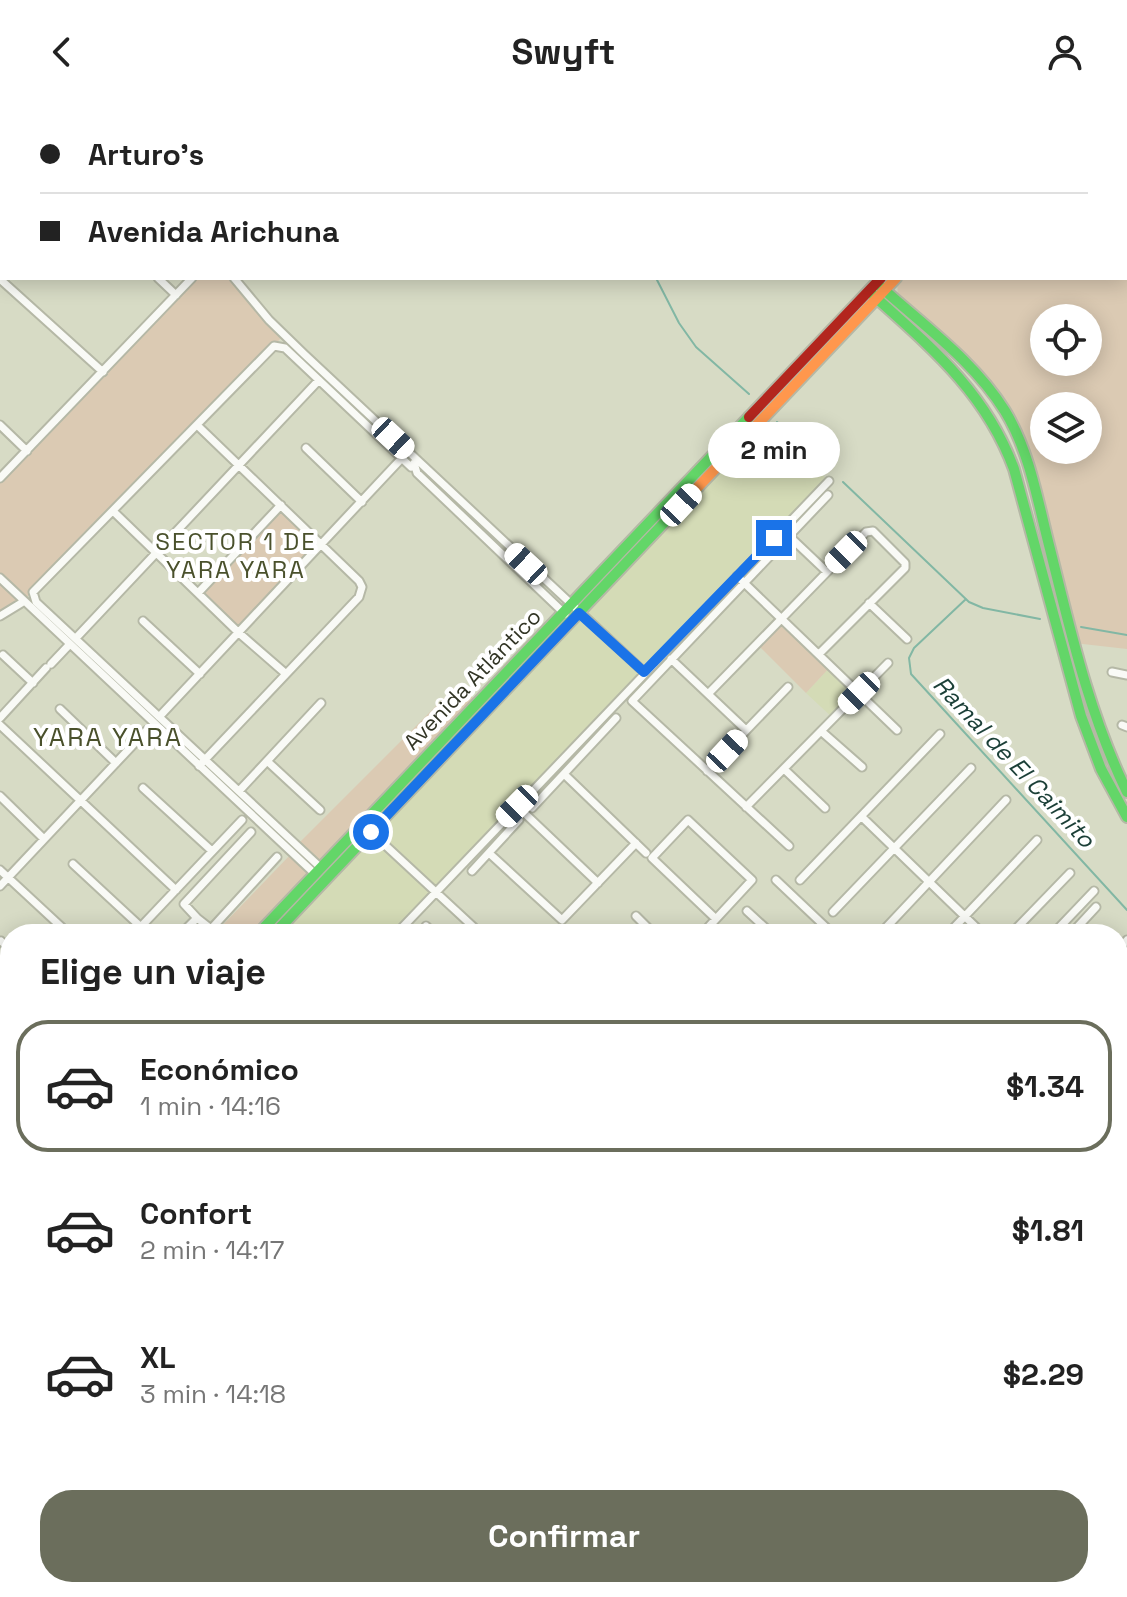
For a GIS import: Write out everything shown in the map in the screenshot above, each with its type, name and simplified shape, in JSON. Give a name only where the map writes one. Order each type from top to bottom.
[{"type":"main road","points":[[897,280],[896,294],[901,305]]},
{"type":"main road","points":[[877,288],[901,305],[986,385],[1016,433],[1092,709],[1114,768],[1127,792]]},
{"type":"main road","points":[[877,288],[889,310],[976,396],[1002,434],[1018,482],[1085,730],[1108,784],[1127,817]]},
{"type":"main road","name":"Avenida Atlántico","points":[[267,924],[865,311],[877,288]]},
{"type":"main road","name":"Avenida Atlántico","points":[[284,924],[571,612],[877,288]]},
{"type":"main road","points":[[865,311],[874,308],[889,310]]},
{"type":"street","points":[[1,280],[103,372]]},
{"type":"street","points":[[160,280],[176,295]]},
{"type":"street","points":[[0,478],[192,280]]},
{"type":"street","points":[[234,280],[269,320],[413,456],[417,473],[455,502],[571,612],[644,672]]},
{"type":"street","points":[[318,870],[239,791],[202,763],[159,717],[36,602],[33,592],[274,346],[285,348],[411,467]]},
{"type":"street","points":[[76,638],[319,380]]},
{"type":"street","points":[[0,425],[27,451]]},
{"type":"street","points":[[197,425],[359,581],[362,591],[202,763]]},
{"type":"street","points":[[306,448],[362,502]]},
{"type":"street","points":[[159,717],[402,458]]},
{"type":"street","points":[[405,924],[829,481]]},
{"type":"street","points":[[789,846],[632,701],[828,495]]},
{"type":"street","points":[[198,593],[281,505]]},
{"type":"street","points":[[114,512],[239,633],[285,673]]},
{"type":"street","points":[[709,693],[866,532],[873,531],[905,563],[905,568],[819,654]]},
{"type":"street","points":[[789,536],[827,572]]},
{"type":"street","points":[[737,576],[897,730]]},
{"type":"street","points":[[0,578],[69,645],[318,870]]},
{"type":"street","points":[[0,616],[23,602]]},
{"type":"street","points":[[869,603],[907,639]]},
{"type":"street","points":[[143,621],[200,674]]},
{"type":"street","points":[[0,718],[69,645]]},
{"type":"street","points":[[3,655],[33,683]]},
{"type":"street","points":[[671,659],[746,730]]},
{"type":"street","points":[[746,807],[888,663]]},
{"type":"street","points":[[1112,672],[1127,675]]},
{"type":"street","points":[[707,771],[788,687]]},
{"type":"street","points":[[239,791],[321,703]]},
{"type":"street","points":[[60,709],[116,763]]},
{"type":"street","points":[[532,808],[616,718]]},
{"type":"street","points":[[0,725],[176,890]]},
{"type":"street","points":[[0,886],[147,730]]},
{"type":"street","points":[[821,731],[862,767]]},
{"type":"street","points":[[800,880],[940,734]]},
{"type":"street","points":[[267,761],[320,810]]},
{"type":"street","points":[[833,912],[971,768]]},
{"type":"street","points":[[784,769],[825,808]]},
{"type":"street","points":[[564,774],[646,853]]},
{"type":"street","points":[[143,788],[212,851]]},
{"type":"street","points":[[0,796],[44,839]]},
{"type":"street","points":[[890,924],[1006,800]]},
{"type":"street","points":[[517,806],[598,883]]},
{"type":"street","points":[[862,817],[973,924]]},
{"type":"street","points":[[144,924],[242,820]]},
{"type":"street","points":[[472,871],[519,820]]},
{"type":"street","points":[[711,924],[716,919],[752,880],[688,820],[652,858],[716,919]]},
{"type":"street","points":[[205,924],[184,904],[251,832]]},
{"type":"street","points":[[371,832],[470,924]]},
{"type":"street","points":[[957,924],[1037,840]]},
{"type":"street","points":[[489,853],[562,920],[636,843]]},
{"type":"street","points":[[216,924],[277,857]]},
{"type":"street","points":[[73,864],[138,924]]},
{"type":"street","points":[[0,870],[58,924]]},
{"type":"street","points":[[1021,924],[1070,873]]},
{"type":"street","points":[[776,880],[822,924]]},
{"type":"street","points":[[1063,924],[1094,891]]},
{"type":"street","points":[[1080,924],[1096,907]]},
{"type":"street","points":[[747,911],[761,924]]},
{"type":"street","points":[[636,916],[644,924]]},
{"type":"street","points":[[191,924],[197,918]]},
{"type":"shaded area","points":[[194,280],[232,280],[284,335],[23,601],[0,614],[0,478],[187,284]]},
{"type":"shaded area","points":[[897,280],[1127,280],[1127,649],[1074,643],[1027,463],[999,402],[898,299]]},
{"type":"shaded area","points":[[762,420],[829,481],[406,924],[283,924]]},
{"type":"shaded area","points":[[281,505],[322,545],[239,633],[198,593]]},
{"type":"shaded area","points":[[782,619],[831,666],[806,693],[757,644]]},
{"type":"shaded area","points":[[831,666],[859,693],[834,719],[806,693]]},
{"type":"shaded area","points":[[459,683],[477,702],[267,924],[224,924],[292,853],[199,766],[205,760],[297,845]]},
{"type":"waterway","points":[[657,280],[679,323],[696,347],[749,394]]},
{"type":"waterway","points":[[777,422],[826,466]]},
{"type":"waterway","points":[[843,482],[969,602],[983,608],[1040,619]]},
{"type":"waterway","name":"Ramal de El Caimito","points":[[966,599],[914,648],[909,658],[911,674],[1127,910]]},
{"type":"waterway","points":[[1081,627],[1127,635]]},
{"type":"traffic: fast","points":[[881,287],[979,376],[1014,427],[1032,478],[1091,703],[1127,792]]},
{"type":"traffic: fast","points":[[873,295],[955,373],[988,417],[1002,442],[1014,469],[1081,716],[1101,769],[1127,817]]},
{"type":"traffic: fast","points":[[267,924],[749,417]]},
{"type":"traffic: fast","points":[[283,924],[698,487]]},
{"type":"traffic: slow","points":[[698,487],[894,280]]},
{"type":"traffic: jam","points":[[749,417],[879,280]]},
{"type":"district","name":"SECTOR 1 DE YARA YARA","points":[[236,556]]},
{"type":"district","name":"YARA YARA","points":[[108,737]]},
{"type":"route","points":[[371,832],[579,613],[644,672],[774,538]]}]
